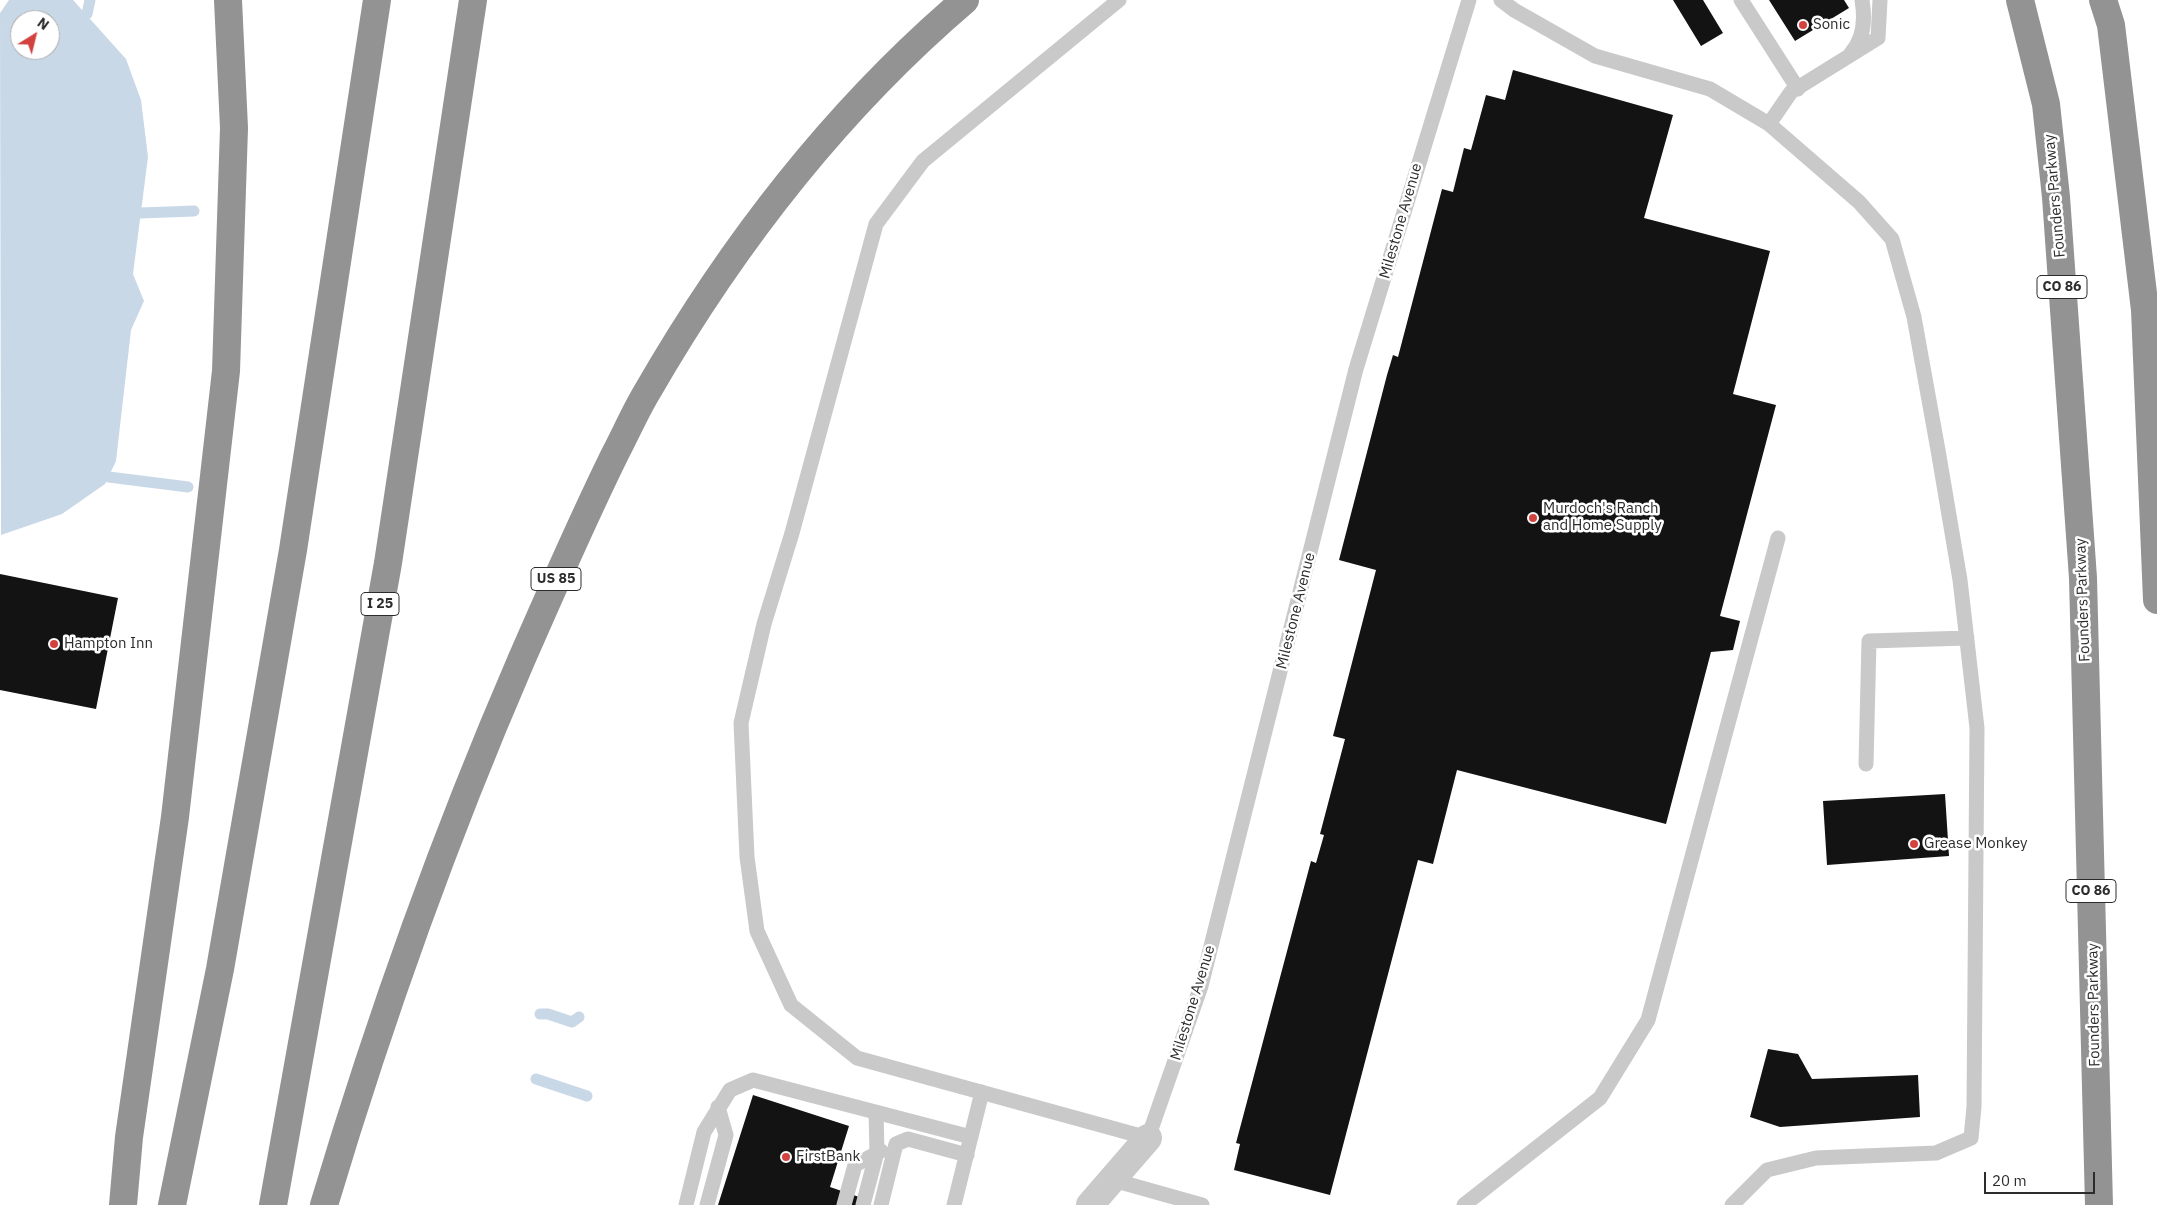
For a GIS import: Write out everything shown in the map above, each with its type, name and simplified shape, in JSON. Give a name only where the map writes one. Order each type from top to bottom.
[{"type":"highway","points":[[123,1205],[129,1137],[175,817],[226,371],[234,128],[228,0]]},
{"type":"highway","points":[[172,1205],[220,969],[293,550],[377,0]]},
{"type":"highway","name":"I 25","points":[[273,1205],[388,564],[473,0]]},
{"type":"highway","name":"US 85","points":[[324,1205],[346,1131],[406,954],[482,751],[579,526],[645,394],[706,294],[780,192],[850,111],[929,30],[965,0]]},
{"type":"highway","name":"Founders Parkway","points":[[2020,0],[2046,104],[2055,187],[2082,568],[2099,1205]]},
{"type":"highway","points":[[2103,0],[2111,25],[2145,310],[2157,600]]},
{"type":"street","name":"Milestone Avenue","points":[[1090,1205],[1148,1138]]},
{"type":"lane","points":[[1118,0],[923,160],[876,224],[792,533],[764,624],[741,723],[748,857],[757,931],[791,1004],[858,1058],[1148,1138]]},
{"type":"lane","name":"Milestone Avenue","points":[[1148,1138],[1201,986],[1356,369],[1469,0]]},
{"type":"lane","points":[[1501,0],[1514,10],[1595,56],[1710,89],[1769,124],[1859,202],[1892,239],[1914,317],[1958,571],[1977,728],[1974,1107],[1971,1138],[1936,1153],[1816,1158],[1768,1170],[1732,1205]]},
{"type":"lane","points":[[1741,0],[1798,89]]},
{"type":"lane","points":[[1845,59],[1856,47],[1862,31],[1864,14],[1862,0]]},
{"type":"lane","points":[[1769,124],[1791,92],[1878,38],[1880,0]]},
{"type":"lane","points":[[1464,1205],[1600,1098],[1648,1020],[1778,538]]},
{"type":"lane","points":[[1866,764],[1869,641],[1967,638]]},
{"type":"lane","points":[[686,1205],[704,1132],[730,1090],[753,1080],[971,1137]]},
{"type":"lane","points":[[954,1205],[982,1092]]},
{"type":"lane","points":[[707,1205],[726,1136],[718,1107]]},
{"type":"lane","points":[[863,1205],[877,1152],[876,1112]]},
{"type":"lane","points":[[844,1205],[855,1165],[877,1152],[908,1139],[966,1155]]},
{"type":"lane","points":[[881,1205],[896,1144]]},
{"type":"lane","points":[[1113,1180],[1202,1205]]},
{"type":"water","points":[[9,0],[73,0],[126,59],[141,100],[148,157],[133,274],[144,301],[131,330],[116,461],[105,484],[62,514],[1,535],[0,13]]},
{"type":"building","points":[[1673,0],[1703,0],[1723,33],[1701,46]]},
{"type":"building","name":"Sonic","points":[[1769,0],[1844,0],[1849,8],[1795,41]]},
{"type":"building","points":[[1513,70],[1673,115],[1644,218],[1770,251],[1733,394],[1776,405],[1720,616],[1740,621],[1733,650],[1711,652],[1666,824],[1457,770],[1433,864],[1418,860],[1330,1195],[1234,1170],[1240,1144],[1236,1143],[1311,861],[1316,863],[1324,835],[1320,834],[1345,739],[1333,736],[1376,570],[1339,560],[1387,375],[1393,355],[1398,357],[1442,189],[1453,192],[1464,148],[1471,150],[1486,95],[1505,100]]},
{"type":"building","name":"Hampton Inn","points":[[0,574],[118,598],[96,709],[0,690]]},
{"type":"building","points":[[1945,794],[1949,856],[1827,865],[1823,801]]},
{"type":"building","points":[[1768,1049],[1798,1054],[1812,1079],[1918,1075],[1920,1117],[1780,1127],[1750,1117]]},
{"type":"building","name":"FirstBank","points":[[753,1095],[849,1126],[830,1187],[865,1199],[863,1205],[718,1205]]},
{"type":"waterway","points":[[87,14],[90,0]]},
{"type":"waterway","points":[[141,213],[194,211]]},
{"type":"waterway","points":[[93,475],[188,487]]},
{"type":"waterway","points":[[540,1014],[548,1014],[572,1022],[579,1017]]},
{"type":"waterway","points":[[536,1079],[587,1096]]},
{"type":"place","name":"Sonic","points":[[1803,25]]},
{"type":"place","name":"Murdoch's Ranch and Home Supply","points":[[1533,518]]},
{"type":"place","name":"Hampton Inn","points":[[54,644]]},
{"type":"place","name":"Grease Monkey","points":[[1914,844]]},
{"type":"place","name":"FirstBank","points":[[786,1157]]}]
